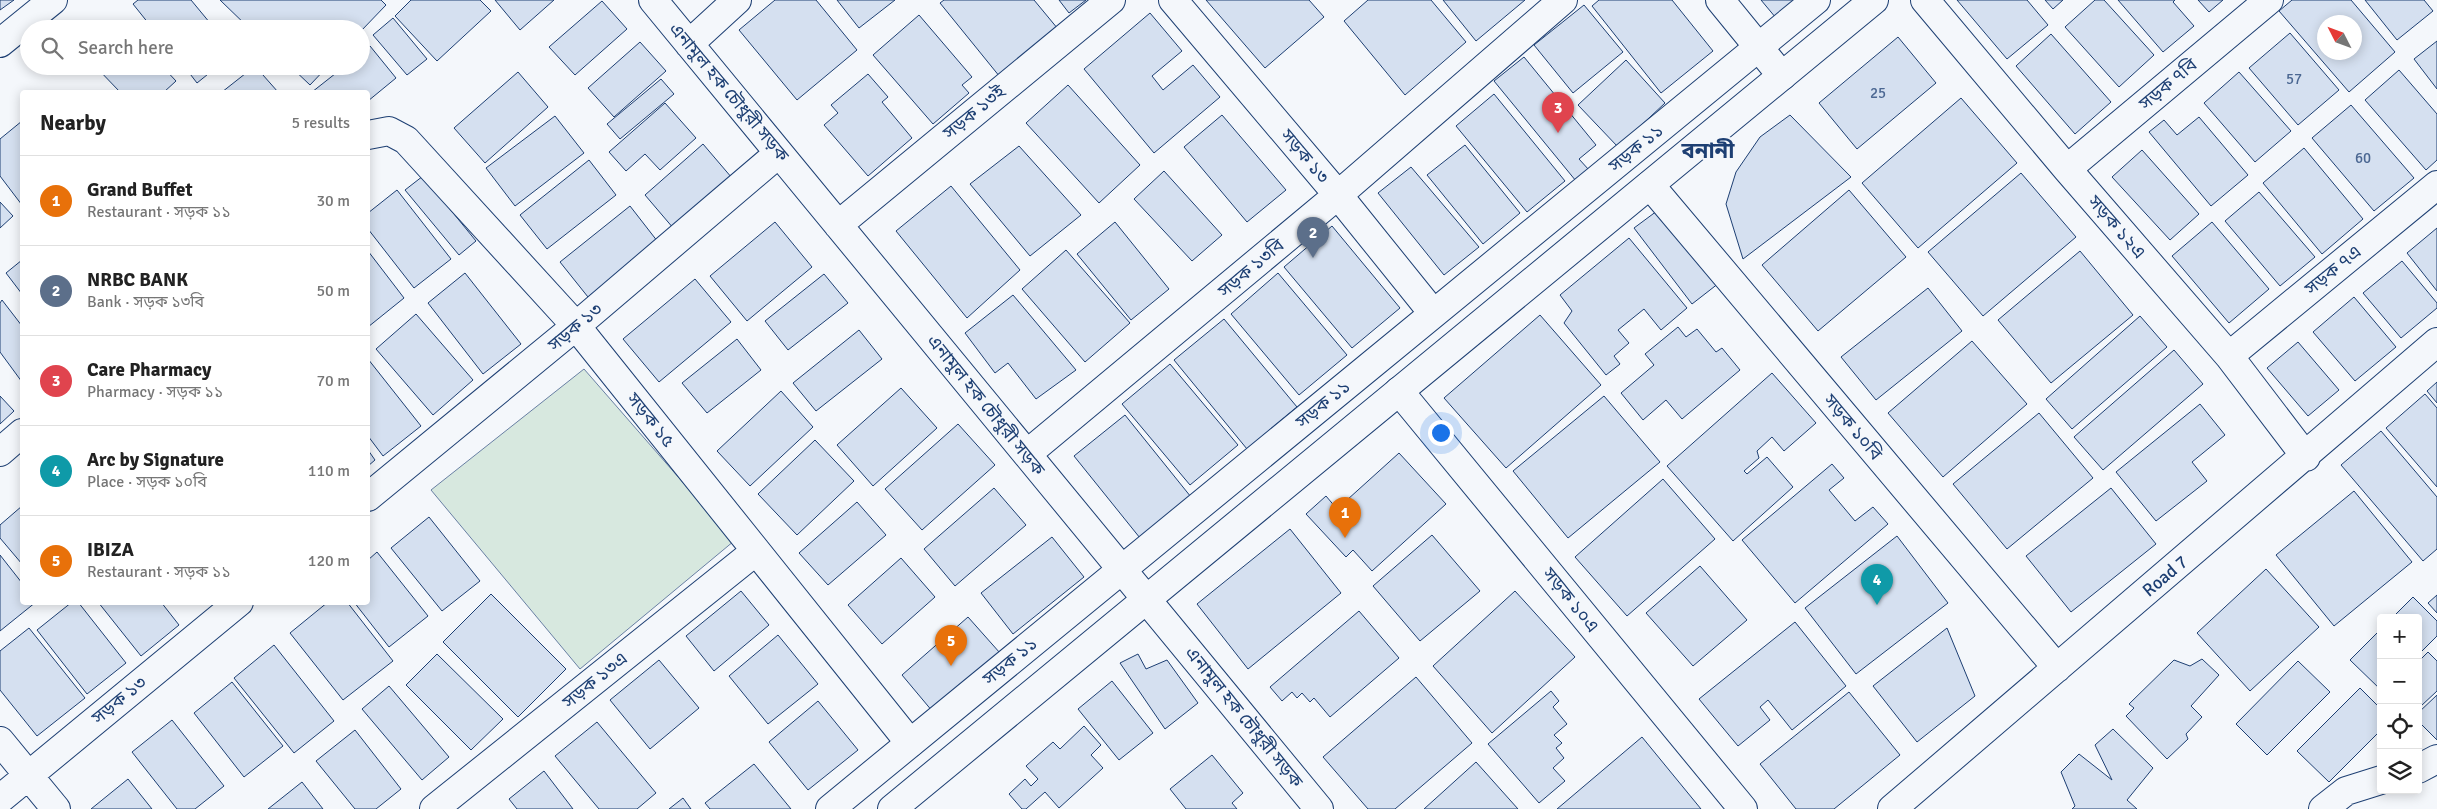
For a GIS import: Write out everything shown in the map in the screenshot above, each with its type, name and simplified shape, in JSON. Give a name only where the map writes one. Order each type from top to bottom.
[{"type":"street","points":[[28,20],[53,0]]},
{"type":"street","name":"এনামুল হক চৌধুরী সড়ক","points":[[653,0],[1319,809]]},
{"type":"street","points":[[689,44],[737,0]]},
{"type":"street","name":"সড়ক ১৩ই","points":[[838,225],[1111,0]]},
{"type":"street","name":"সড়ক ১৩","points":[[1173,0],[1338,195],[1434,313]]},
{"type":"street","name":"সড়ক ১৩বি","points":[[1027,454],[1338,195],[1563,0]]},
{"type":"street","points":[[1720,0],[1782,76]]},
{"type":"street","name":"সড়ক ১১","points":[[830,809],[1816,0]]},
{"type":"street","name":"সড়ক ১১","points":[[892,809],[1874,0]]},
{"type":"street","name":"সড়ক ১২এ","points":[[1925,0],[2067,169],[2229,356],[2306,456]]},
{"type":"street","name":"সড়ক ৭বি","points":[[2067,169],[2269,0]]},
{"type":"street","points":[[0,43],[20,27]]},
{"type":"street","name":"সড়ক ১৫","points":[[370,135],[389,131],[406,140],[576,326],[910,743]]},
{"type":"street","name":"সড়ক ১৩","points":[[370,495],[576,326],[779,153]]},
{"type":"street","name":"সড়ক ১০বি","points":[[1650,185],[2057,668]]},
{"type":"street","name":"সড়ক ৭এ","points":[[2229,356],[2437,185]]},
{"type":"street","name":"Road 7","points":[[1892,809],[2437,342]]},
{"type":"street","name":"সড়ক ১০এ","points":[[1399,391],[1743,809]]},
{"type":"street","points":[[0,452],[20,435]]},
{"type":"street","name":"সড়ক ১৩এ","points":[[434,809],[756,551]]},
{"type":"street","name":"সড়ক ১৩","points":[[0,799],[234,605]]},
{"type":"street","points":[[0,741],[56,809]]},
{"type":"street","points":[[2323,809],[2346,791],[2377,781]]},
{"type":"shaded area","points":[[584,369],[734,541],[580,669],[431,490]]},
{"type":"building","points":[[0,0],[14,0],[0,10]]},
{"type":"building","points":[[138,0],[191,0],[208,20],[146,20],[133,4]]},
{"type":"building","points":[[220,0],[381,0],[386,5],[370,22],[370,20],[241,20]]},
{"type":"building","points":[[411,0],[480,0],[491,11],[437,61],[395,16]]},
{"type":"building","points":[[495,0],[554,0],[520,30]]},
{"type":"building","points":[[775,0],[816,0],[857,50],[797,100],[739,30]]},
{"type":"building","points":[[837,0],[895,0],[859,28]]},
{"type":"building","points":[[944,0],[1034,0],[1058,29],[1000,77],[940,3]]},
{"type":"building","points":[[1059,0],[1086,0],[1069,13]]},
{"type":"building","points":[[1206,0],[1309,0],[1324,17],[1265,68]]},
{"type":"building","points":[[1368,0],[1431,0],[1466,42],[1405,95],[1344,21]]},
{"type":"building","points":[[1443,0],[1525,0],[1476,41]]},
{"type":"building","points":[[1599,0],[1672,0],[1713,51],[1661,93],[1592,6]]},
{"type":"building","points":[[1761,0],[1798,0],[1776,18]]},
{"type":"building","points":[[1957,0],[2027,0],[2048,25],[2007,59]]},
{"type":"building","points":[[2045,0],[2063,0],[2053,9]]},
{"type":"building","points":[[2095,0],[2104,0],[2154,55],[2119,87],[2065,27]]},
{"type":"building","points":[[2118,0],[2175,0],[2173,2],[2194,26],[2163,52]]},
{"type":"building","points":[[2198,0],[2223,0],[2209,12]]},
{"type":"building","points":[[2292,0],[2351,0],[2395,52],[2349,92],[2321,60],[2362,60],[2362,15],[2317,15],[2317,55],[2279,11]]},
{"type":"building","points":[[2365,0],[2424,0],[2433,11],[2397,40]]},
{"type":"building","points":[[602,1],[627,29],[575,75],[549,47]]},
{"type":"building","points":[[1584,5],[1623,52],[1573,93],[1534,45]]},
{"type":"building","points":[[1150,13],[1182,51],[1152,76],[1163,90],[1193,65],[1220,97],[1154,153],[1084,69]]},
{"type":"building","points":[[919,15],[972,77],[962,85],[969,93],[933,124],[873,55]]},
{"type":"building","points":[[393,18],[427,59],[407,75],[373,35]]},
{"type":"building","points":[[2290,33],[2339,90],[2298,125],[2249,68]]},
{"type":"building","points":[[2051,34],[2111,102],[2075,134],[2016,66]]},
{"type":"building","points":[[1898,37],[1936,83],[1857,149],[1819,103]]},
{"type":"building","points":[[2437,41],[2437,89],[2414,59]]},
{"type":"building","points":[[640,42],[666,71],[614,117],[588,88]]},
{"type":"building","points":[[370,46],[396,78],[370,99],[370,90],[315,90],[334,75],[370,75]]},
{"type":"building","points":[[1524,57],[1596,145],[1579,159],[1589,170],[1576,181],[1494,81]]},
{"type":"building","points":[[1626,60],[1665,103],[1618,147],[1578,105]]},
{"type":"building","points":[[2399,70],[2437,114],[2437,160],[2426,170],[2365,100]]},
{"type":"building","points":[[518,72],[548,107],[485,163],[454,128]]},
{"type":"building","points":[[2239,72],[2291,131],[2255,162],[2204,103]]},
{"type":"building","points":[[868,74],[888,97],[882,102],[912,138],[868,176],[824,125],[838,113],[831,105]]},
{"type":"building","points":[[104,75],[170,75],[176,81],[166,90],[118,90]]},
{"type":"building","points":[[191,75],[207,75],[197,83]]},
{"type":"building","points":[[244,75],[263,75],[276,90],[225,90]]},
{"type":"building","points":[[299,75],[319,75],[310,85]]},
{"type":"building","points":[[661,79],[674,94],[620,139],[607,124]]},
{"type":"building","points":[[1068,85],[1140,165],[1099,203],[1026,123]]},
{"type":"building","points":[[1494,94],[1565,181],[1527,212],[1456,126]]},
{"type":"building","points":[[1961,98],[2017,163],[1918,248],[1862,183]]},
{"type":"building","points":[[665,103],[696,138],[660,170],[645,154],[626,171],[609,152]]},
{"type":"building","points":[[2351,105],[2414,178],[2374,211],[2312,138]]},
{"type":"building","points":[[1222,115],[1286,190],[1247,222],[1184,147]]},
{"type":"building","points":[[1790,115],[1851,177],[1743,259],[1726,204],[1736,172],[1760,137]]},
{"type":"building","points":[[555,116],[584,153],[515,206],[486,168]]},
{"type":"building","points":[[2199,117],[2248,175],[2211,206],[2149,132],[2164,120],[2177,135]]},
{"type":"building","points":[[20,123],[20,202],[0,176],[0,139]]},
{"type":"building","points":[[703,144],[732,178],[674,229],[645,195]]},
{"type":"building","points":[[1465,145],[1520,213],[1483,244],[1427,175]]},
{"type":"building","points":[[1019,146],[1081,215],[1030,256],[970,184]]},
{"type":"building","points":[[2304,148],[2363,219],[2322,254],[2263,183]]},
{"type":"building","points":[[2142,150],[2199,214],[2170,240],[2112,177]]},
{"type":"building","points":[[589,160],[616,195],[547,249],[520,215]]},
{"type":"building","points":[[1411,167],[1479,247],[1444,275],[1378,193]]},
{"type":"building","points":[[1164,171],[1222,235],[1192,261],[1134,199]]},
{"type":"building","points":[[2021,173],[2076,237],[1983,316],[1928,252]]},
{"type":"building","points":[[423,176],[476,241],[459,255],[405,190]]},
{"type":"building","points":[[951,186],[1020,270],[967,318],[896,231]]},
{"type":"building","points":[[397,190],[451,259],[414,288],[370,232],[370,211]]},
{"type":"building","points":[[1849,190],[1906,257],[1818,331],[1762,265]]},
{"type":"building","points":[[2259,192],[2315,257],[2280,286],[2225,221]]},
{"type":"building","points":[[0,202],[13,216],[0,228]]},
{"type":"building","points":[[630,206],[658,242],[588,297],[560,262]]},
{"type":"building","points":[[1661,208],[1719,283],[1692,304],[1634,228]]},
{"type":"building","points":[[775,222],[812,267],[747,321],[710,276]]},
{"type":"building","points":[[1115,222],[1169,289],[1131,320],[1077,254]]},
{"type":"building","points":[[2212,222],[2269,289],[2229,323],[2172,256]]},
{"type":"building","points":[[1332,226],[1400,308],[1352,348],[1284,267]]},
{"type":"building","points":[[2437,228],[2437,291],[2407,253]]},
{"type":"building","points":[[1629,238],[1687,308],[1661,330],[1644,309],[1618,330],[1629,343],[1614,356],[1620,364],[1606,375],[1564,323],[1572,311],[1560,295]]},
{"type":"building","points":[[1066,250],[1130,323],[1085,362],[1022,289]]},
{"type":"building","points":[[2080,251],[2133,315],[2051,383],[1998,320]]},
{"type":"building","points":[[370,254],[404,298],[370,325]]},
{"type":"building","points":[[2402,261],[2437,303],[2437,308],[2401,338],[2363,293]]},
{"type":"building","points":[[20,262],[20,291],[6,273]]},
{"type":"building","points":[[465,273],[521,344],[483,374],[428,303]]},
{"type":"building","points":[[1278,273],[1347,355],[1299,395],[1231,314]]},
{"type":"building","points":[[824,274],[848,303],[788,350],[765,321]]},
{"type":"building","points":[[695,279],[731,322],[659,382],[623,339]]},
{"type":"building","points":[[1928,288],[1962,331],[1876,400],[1841,357]]},
{"type":"building","points":[[1013,295],[1076,370],[1036,399],[1008,363],[995,373],[965,333]]},
{"type":"building","points":[[2354,297],[2396,347],[2355,381],[2313,332]]},
{"type":"building","points":[[2,300],[20,323],[20,379],[0,352],[0,303]]},
{"type":"building","points":[[416,314],[473,380],[433,415],[376,349]]},
{"type":"building","points":[[1540,315],[1601,385],[1506,468],[1444,398]]},
{"type":"building","points":[[2140,316],[2167,347],[2072,429],[2046,399]]},
{"type":"building","points":[[1224,319],[1297,407],[1247,449],[1174,360]]},
{"type":"building","points":[[1678,327],[1686,337],[1697,329],[1716,352],[1722,348],[1740,370],[1682,419],[1666,400],[1643,420],[1621,393],[1654,365],[1645,354]]},
{"type":"building","points":[[859,330],[882,359],[816,411],[793,383]]},
{"type":"building","points":[[737,339],[761,370],[707,413],[682,383]]},
{"type":"building","points":[[1972,341],[2027,404],[1943,477],[1888,413]]},
{"type":"building","points":[[2298,342],[2339,390],[2308,416],[2267,368]]},
{"type":"building","points":[[2174,350],[2203,384],[2103,470],[2074,437]]},
{"type":"building","points":[[370,362],[421,426],[383,456],[370,439]]},
{"type":"building","points":[[1170,364],[1238,445],[1190,485],[1122,404]]},
{"type":"building","points":[[1772,373],[1816,423],[1784,451],[1772,437],[1757,451],[1759,458],[1744,471],[1747,474],[1767,457],[1793,487],[1733,541],[1667,466]]},
{"type":"building","points":[[2437,382],[2437,403],[2427,391]]},
{"type":"building","points":[[901,388],[937,428],[873,486],[837,445]]},
{"type":"building","points":[[781,391],[813,427],[750,486],[717,451]]},
{"type":"building","points":[[2425,394],[2437,408],[2437,487],[2386,428]]},
{"type":"building","points":[[0,396],[14,411],[0,424]]},
{"type":"building","points":[[1604,396],[1660,462],[1568,538],[1513,471]]},
{"type":"building","points":[[2200,404],[2225,435],[2192,462],[2207,481],[2156,521],[2116,472]]},
{"type":"building","points":[[2039,413],[2093,478],[2007,549],[1953,484]]},
{"type":"building","points":[[1125,415],[1191,497],[1140,538],[1074,456]]},
{"type":"building","points":[[958,424],[995,465],[922,530],[885,489]]},
{"type":"building","points":[[2381,431],[2437,497],[2437,549],[2423,561],[2341,465]]},
{"type":"building","points":[[815,440],[854,481],[797,535],[758,494]]},
{"type":"building","points":[[370,453],[375,460],[370,464]]},
{"type":"building","points":[[1399,453],[1446,504],[1372,571],[1353,550],[1346,557],[1306,514],[1326,496],[1337,509]]},
{"type":"building","points":[[1832,464],[1844,478],[1829,490],[1855,521],[1873,507],[1888,524],[1795,603],[1742,540]]},
{"type":"building","points":[[1663,479],[1715,539],[1627,616],[1575,557]]},
{"type":"building","points":[[994,488],[1026,525],[955,586],[924,549]]},
{"type":"building","points":[[2111,488],[2156,544],[2071,612],[2026,556]]},
{"type":"building","points":[[2354,491],[2412,562],[2334,626],[2276,555]]},
{"type":"building","points":[[857,502],[886,535],[828,585],[799,553]]},
{"type":"building","points":[[20,508],[20,562],[0,538],[0,525]]},
{"type":"building","points":[[429,517],[480,581],[442,611],[391,548]]},
{"type":"building","points":[[1290,529],[1341,593],[1248,669],[1197,604]]},
{"type":"building","points":[[1432,535],[1480,591],[1420,641],[1373,586]]},
{"type":"building","points":[[1897,536],[1948,603],[1856,674],[1805,608]]},
{"type":"building","points":[[1052,537],[1084,577],[1013,634],[981,593]]},
{"type":"building","points":[[377,552],[428,616],[389,647],[356,605],[370,605],[370,558]]},
{"type":"building","points":[[0,555],[20,580],[20,605],[32,605],[0,631]]},
{"type":"building","points":[[901,558],[935,597],[882,644],[848,605]]},
{"type":"building","points":[[1700,566],[1747,620],[1693,666],[1646,613]]},
{"type":"building","points":[[2266,569],[2319,627],[2250,691],[2197,633]]},
{"type":"building","points":[[741,591],[769,625],[714,671],[686,636]]},
{"type":"building","points":[[1515,591],[1575,657],[1492,733],[1433,666]]},
{"type":"building","points":[[491,594],[566,669],[518,717],[443,642]]},
{"type":"building","points":[[2437,595],[2437,613],[2428,603]]},
{"type":"building","points":[[2413,597],[2437,621],[2437,636],[2422,651],[2422,614],[2396,614]]},
{"type":"building","points":[[68,605],[80,605],[126,663],[87,694],[37,630]]},
{"type":"building","points":[[100,605],[163,605],[179,625],[141,656]]},
{"type":"building","points":[[324,605],[349,605],[393,661],[343,700],[290,633]]},
{"type":"building","points":[[1359,611],[1399,658],[1330,717],[1314,698],[1310,702],[1302,693],[1297,698],[1292,692],[1282,701],[1270,687]]},
{"type":"building","points":[[968,617],[1000,653],[933,712],[902,675]]},
{"type":"building","points":[[1795,622],[1846,686],[1792,730],[1768,700],[1760,707],[1770,720],[1738,746],[1699,699]]},
{"type":"building","points":[[29,628],[85,698],[37,736],[0,690],[0,651]]},
{"type":"building","points":[[1947,628],[1975,696],[1917,742],[1873,686]]},
{"type":"building","points":[[2377,633],[2377,686],[2350,660]]},
{"type":"building","points":[[778,635],[818,684],[768,724],[729,676]]},
{"type":"building","points":[[274,645],[334,721],[294,753],[234,678]]},
{"type":"building","points":[[2428,652],[2437,661],[2437,691],[2422,705],[2422,659]]},
{"type":"building","points":[[437,654],[503,719],[471,750],[406,685]]},
{"type":"building","points":[[1138,654],[1146,669],[1167,660],[1198,703],[1165,729],[1120,663]]},
{"type":"building","points":[[2202,659],[2219,675],[2191,706],[2202,717],[2186,734],[2188,739],[2167,759],[2126,716],[2134,708],[2129,704],[2174,660],[2190,666]]},
{"type":"building","points":[[659,660],[699,708],[650,749],[610,700]]},
{"type":"building","points":[[2298,661],[2330,692],[2267,755],[2236,724]]},
{"type":"building","points":[[1416,677],[1472,743],[1395,809],[1368,809],[1323,757]]},
{"type":"building","points":[[1112,681],[1153,733],[1119,760],[1078,709]]},
{"type":"building","points":[[232,682],[283,746],[244,777],[194,713]]},
{"type":"building","points":[[389,686],[449,757],[422,780],[362,709]]},
{"type":"building","points":[[2360,688],[2377,705],[2377,734],[2329,782],[2297,751]]},
{"type":"building","points":[[1551,691],[1559,701],[1553,707],[1567,724],[1554,735],[1562,743],[1556,748],[1564,758],[1553,768],[1565,781],[1539,803],[1488,744]]},
{"type":"building","points":[[1849,692],[1900,755],[1834,809],[1796,809],[1760,764]]},
{"type":"building","points":[[2437,695],[2437,740],[2422,725],[2422,709]]},
{"type":"building","points":[[818,701],[858,750],[808,790],[769,742]]},
{"type":"building","points":[[172,720],[224,786],[195,809],[177,809],[132,752]]},
{"type":"building","points":[[597,722],[656,793],[637,809],[599,809],[555,756]]},
{"type":"building","points":[[1084,726],[1101,745],[1091,755],[1103,768],[1059,808],[1045,792],[1026,809],[1022,809],[1009,794],[1025,779],[1031,786],[1038,779],[1026,766],[1053,742],[1060,749]]},
{"type":"building","points":[[2113,729],[2153,768],[2127,800],[2137,809],[2072,809],[2075,806],[2061,772],[2079,754],[2112,780],[2095,745]]},
{"type":"building","points":[[355,730],[401,789],[376,809],[355,809],[316,761]]},
{"type":"building","points":[[1642,737],[1701,809],[1557,809]]},
{"type":"building","points":[[1212,755],[1243,793],[1232,803],[1237,809],[1186,809],[1170,789]]},
{"type":"building","points":[[1476,762],[1518,809],[1424,809]]},
{"type":"building","points":[[754,764],[791,809],[710,809],[705,803]]},
{"type":"building","points":[[544,771],[573,809],[517,809],[509,799]]},
{"type":"building","points":[[128,779],[152,809],[91,809]]},
{"type":"building","points":[[302,782],[323,809],[268,809]]},
{"type":"building","points":[[683,798],[691,809],[669,809]]},
{"type":"place","name":"Care Pharmacy","points":[[1558,133]]},
{"type":"place","name":"NRBC BANK","points":[[1313,258]]},
{"type":"place","name":"Grand Buffet","points":[[1345,538]]},
{"type":"place","name":"Arc by Signature","points":[[1877,605]]},
{"type":"place","name":"IBIZA","points":[[951,666]]},
{"type":"district","name":"বনানী","points":[[1708,150]]}]
